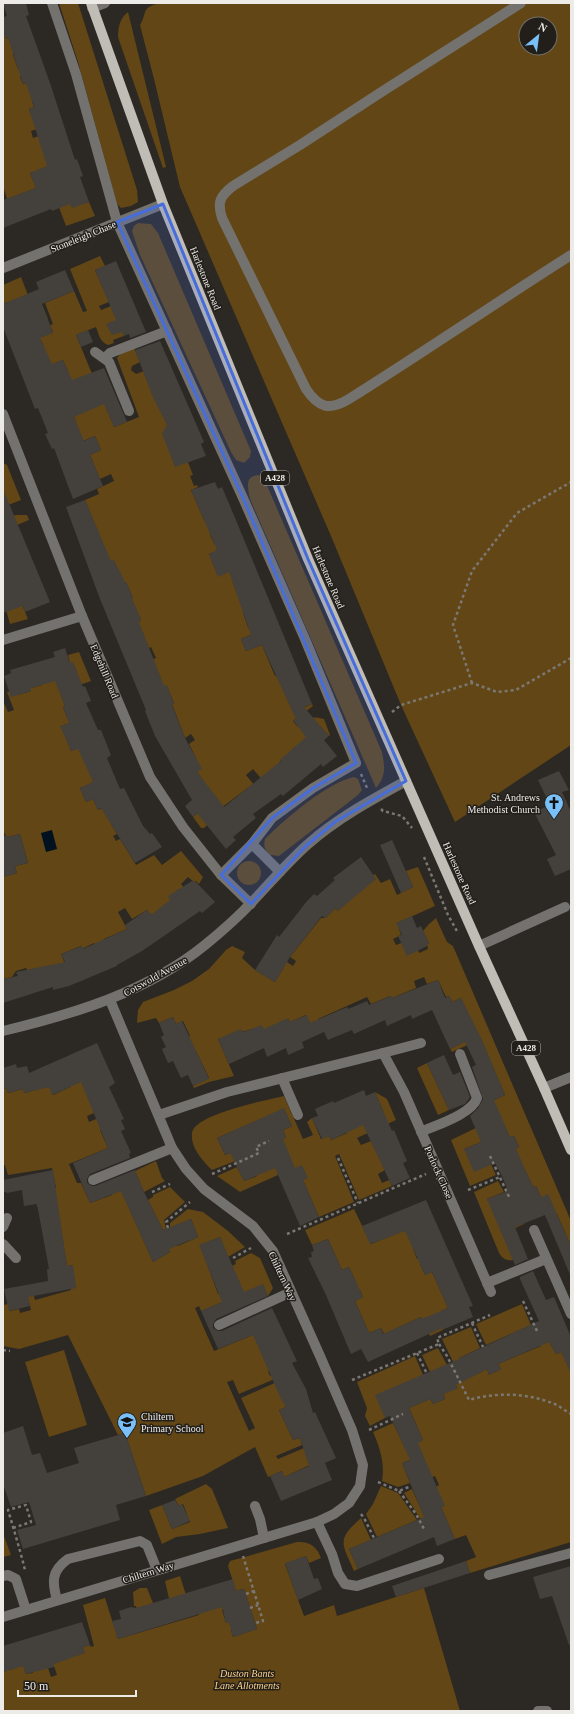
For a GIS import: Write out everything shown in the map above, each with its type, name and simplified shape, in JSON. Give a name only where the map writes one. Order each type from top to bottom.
[{"type":"main road","name":"Harlestone Road","points":[[91,5],[163,204],[308,559],[571,1150]]},
{"type":"street","points":[[52,3],[76,74],[117,222],[305,639],[356,763],[313,788],[272,818],[252,844],[221,875]]},
{"type":"street","points":[[91,5],[105,3]]},
{"type":"street","points":[[521,3],[300,145],[233,186],[225,193],[220,201],[219,207],[222,218],[248,273],[306,389],[314,401],[327,406],[339,405],[349,399],[571,255]]},
{"type":"street","name":"Stoneleigh Chase","points":[[3,268],[163,204]]},
{"type":"street","points":[[105,358],[110,353],[167,331]]},
{"type":"street","points":[[95,352],[105,358],[111,367],[129,411]]},
{"type":"street","name":"Edgehill Road","points":[[3,414],[7,435],[150,777],[183,827],[221,875],[251,904]]},
{"type":"street","points":[[3,640],[82,616]]},
{"type":"street","name":"Cotswold Avenue","points":[[3,1031],[110,1000],[139,987],[185,960],[205,945],[251,904],[306,846],[335,822],[372,799],[406,781]]},
{"type":"street","points":[[252,844],[280,872]]},
{"type":"street","points":[[479,946],[565,907]]},
{"type":"street","name":"Chiltern Way","points":[[3,1616],[317,1522],[334,1514],[348,1503],[360,1486],[363,1465],[352,1430],[273,1251],[252,1226],[204,1189],[186,1169],[172,1148],[110,1000]]},
{"type":"street","points":[[159,1115],[227,1092],[421,1043]]},
{"type":"street","name":"Porlock Close","points":[[384,1053],[404,1092],[489,1288],[546,1259]]},
{"type":"street","points":[[421,1132],[466,1111],[476,1103],[477,1098],[460,1054]]},
{"type":"street","points":[[544,1088],[571,1077]]},
{"type":"street","points":[[282,1078],[298,1115]]},
{"type":"street","points":[[93,1180],[172,1148]]},
{"type":"street","points":[[3,1227],[8,1218]]},
{"type":"street","points":[[534,1230],[571,1314]]},
{"type":"street","points":[[3,1244],[16,1258]]},
{"type":"street","points":[[219,1324],[291,1292]]},
{"type":"street","points":[[255,1506],[260,1519],[264,1538]]},
{"type":"street","points":[[317,1522],[332,1554],[338,1573],[345,1584],[357,1586],[439,1559]]},
{"type":"street","points":[[57,1600],[54,1576],[58,1566],[68,1559],[140,1541],[147,1545],[157,1570]]},
{"type":"street","points":[[489,1575],[571,1553]]},
{"type":"street","points":[[3,1576],[8,1575],[16,1579],[26,1610]]},
{"type":"street","points":[[538,1711],[547,1711]]},
{"type":"path","points":[[472,683],[453,625],[472,571],[517,513],[571,482]]},
{"type":"path","points":[[392,712],[401,705],[472,683],[497,692],[516,690],[571,658]]},
{"type":"path","points":[[356,763],[372,799],[383,811],[402,816],[412,828]]},
{"type":"path","points":[[421,850],[448,916],[460,936]]},
{"type":"path","points":[[212,1174],[260,1153],[256,1147],[269,1141]]},
{"type":"path","points":[[490,1156],[510,1199]]},
{"type":"path","points":[[338,1158],[358,1204]]},
{"type":"path","points":[[286,1234],[428,1174]]},
{"type":"path","points":[[468,1190],[500,1177]]},
{"type":"path","points":[[152,1192],[170,1184]]},
{"type":"path","points":[[168,1228],[166,1222],[190,1202]]},
{"type":"path","points":[[233,1258],[251,1248]]},
{"type":"path","points":[[524,1301],[537,1331]]},
{"type":"path","points":[[490,1315],[437,1338],[469,1400],[485,1395],[521,1396],[553,1403],[571,1414]]},
{"type":"path","points":[[472,1323],[483,1347]]},
{"type":"path","points":[[352,1380],[439,1344]]},
{"type":"path","points":[[3,1350],[10,1350]]},
{"type":"path","points":[[417,1352],[427,1374]]},
{"type":"path","points":[[368,1430],[403,1414]]},
{"type":"path","points":[[378,1482],[399,1491],[416,1514],[424,1529]]},
{"type":"path","points":[[399,1491],[411,1486]]},
{"type":"path","points":[[13,1528],[31,1522],[26,1505],[8,1510],[13,1528],[26,1572]]},
{"type":"path","points":[[361,1514],[374,1538]]},
{"type":"path","points":[[243,1554],[263,1621],[255,1623]]},
{"type":"path","points":[[246,1594],[254,1591]]},
{"type":"path","points":[[250,1608],[258,1605]]},
{"type":"highlighted area","points":[[163,204],[308,559],[406,781],[335,822],[306,846],[251,904],[221,875],[272,818],[313,788],[356,763],[243,498],[117,222]]},
{"type":"green space","points":[[59,3],[78,3],[137,190],[138,202],[131,206],[121,208],[117,204],[78,62]]},
{"type":"green space","points":[[160,3],[571,3],[571,745],[455,822],[401,705],[331,536],[180,187],[140,25],[147,9]]},
{"type":"green space","points":[[128,12],[166,167],[163,168],[118,37],[120,23]]},
{"type":"green space","points":[[3,29],[6,39],[14,36],[13,55],[18,69],[24,67],[27,74],[20,77],[23,84],[30,82],[35,101],[32,102],[34,107],[29,109],[32,117],[44,127],[31,131],[33,138],[45,134],[72,207],[89,202],[95,216],[66,226],[54,194],[36,171],[30,173],[36,188],[7,199],[3,186]]},
{"type":"green space","points":[[138,223],[151,224],[158,233],[251,451],[250,457],[244,463],[236,460],[231,452],[140,255],[132,231],[134,226]]},
{"type":"green space","points":[[100,256],[105,266],[95,270],[109,302],[99,306],[101,310],[111,306],[124,336],[113,340],[114,343],[108,345],[101,340],[96,327],[76,335],[114,427],[139,417],[117,358],[120,354],[134,348],[140,362],[132,366],[131,370],[136,374],[144,371],[153,396],[188,462],[193,475],[190,476],[194,486],[197,485],[198,487],[191,490],[204,520],[216,533],[210,535],[215,545],[225,541],[227,546],[209,554],[218,576],[238,568],[238,584],[234,586],[245,612],[243,613],[248,627],[253,634],[241,639],[246,651],[262,645],[275,676],[293,668],[279,680],[293,712],[312,704],[313,706],[293,721],[297,726],[310,718],[316,717],[324,719],[330,735],[329,736],[320,726],[281,760],[265,783],[253,769],[246,775],[255,786],[249,787],[217,811],[220,814],[204,828],[201,828],[193,817],[215,797],[197,772],[196,758],[189,744],[195,740],[191,734],[185,738],[172,704],[174,703],[167,686],[164,687],[153,659],[156,658],[151,647],[149,648],[138,624],[141,619],[128,600],[133,598],[126,582],[123,583],[110,561],[85,500],[99,494],[97,489],[114,481],[111,474],[100,479],[90,455],[101,450],[95,436],[83,441],[74,417],[68,371],[63,360],[48,366],[38,349],[44,347],[41,340],[35,342],[36,339],[53,332],[50,325],[53,324],[45,303],[74,291],[83,312],[87,311],[70,269]]},
{"type":"green space","points":[[21,277],[33,308],[42,305],[48,319],[31,326],[19,298],[3,304],[3,285]]},
{"type":"green space","points":[[3,463],[7,465],[21,500],[3,507]]},
{"type":"green space","points":[[258,475],[263,477],[266,483],[382,752],[384,772],[382,780],[376,788],[250,499],[248,487],[249,481],[254,476]]},
{"type":"green space","points":[[16,515],[27,515],[29,520],[3,531],[3,520]]},
{"type":"green space","points":[[3,559],[28,619],[10,624],[3,599]]},
{"type":"green space","points":[[79,652],[91,681],[60,692],[67,718],[75,721],[61,726],[71,751],[90,744],[99,780],[80,788],[86,802],[93,799],[98,810],[109,805],[111,824],[117,834],[113,836],[116,841],[120,839],[136,865],[154,855],[162,865],[181,851],[203,877],[199,884],[188,877],[181,884],[186,890],[181,892],[178,889],[172,903],[151,915],[147,910],[132,919],[125,908],[118,912],[127,929],[104,939],[98,950],[94,943],[82,949],[81,946],[61,954],[65,964],[27,970],[26,968],[16,971],[12,977],[3,979],[3,877],[17,873],[15,866],[28,863],[20,834],[8,837],[5,835],[3,828],[3,701],[8,712],[14,710],[7,692],[17,690],[18,695],[31,691],[31,688],[42,685],[40,678],[77,672],[73,663],[70,663],[68,655]]},
{"type":"green space","points":[[354,777],[358,779],[362,790],[358,795],[279,856],[270,855],[268,853],[264,846],[264,841],[283,822],[306,803],[331,786]]},
{"type":"green space","points":[[249,861],[258,864],[261,873],[258,882],[249,885],[240,882],[237,873],[240,864]]},
{"type":"green space","points":[[418,867],[435,906],[397,923],[401,935],[393,939],[396,945],[401,943],[418,950],[419,953],[428,949],[427,944],[429,943],[423,931],[436,918],[447,942],[453,946],[571,1221],[571,1246],[557,1214],[546,1218],[541,1197],[536,1186],[533,1187],[515,1149],[519,1147],[514,1136],[510,1137],[492,1101],[505,1095],[481,1039],[452,1052],[450,1049],[464,1042],[460,1032],[474,1026],[461,998],[452,1002],[449,996],[446,997],[438,980],[427,984],[424,977],[414,981],[416,988],[392,998],[390,996],[371,1004],[367,997],[318,1019],[319,1022],[311,1025],[306,1015],[290,1022],[288,1018],[288,1039],[255,1028],[218,1039],[234,1076],[209,1082],[194,1088],[193,1086],[209,1078],[196,1051],[177,1043],[190,1036],[183,1021],[176,1024],[173,1017],[159,1023],[156,1018],[137,1023],[138,1010],[143,1002],[192,981],[209,969],[226,950],[232,946],[245,952],[242,958],[255,970],[275,982],[284,967],[272,960],[278,956],[293,966],[296,961],[290,957],[321,918],[325,918],[336,908],[338,911],[373,875],[375,874],[381,883],[390,879],[397,895],[413,887],[406,871]]},
{"type":"green space","points":[[427,1063],[449,1110],[438,1115],[417,1068]]},
{"type":"green space","points":[[80,1070],[94,1113],[87,1116],[89,1122],[108,1114],[112,1125],[100,1130],[108,1148],[69,1164],[77,1183],[81,1183],[90,1203],[112,1195],[107,1183],[116,1179],[153,1262],[170,1252],[166,1243],[178,1246],[198,1237],[191,1219],[170,1228],[170,1223],[188,1209],[203,1212],[228,1231],[245,1247],[228,1257],[220,1237],[200,1245],[218,1294],[240,1284],[232,1266],[236,1264],[235,1261],[251,1253],[260,1258],[273,1288],[268,1296],[263,1285],[201,1311],[199,1306],[195,1308],[214,1351],[258,1333],[273,1369],[268,1371],[270,1376],[275,1374],[277,1378],[239,1394],[233,1380],[227,1382],[249,1431],[255,1428],[241,1398],[279,1381],[286,1407],[279,1410],[293,1440],[300,1438],[302,1445],[276,1456],[278,1459],[316,1443],[310,1465],[284,1477],[282,1471],[268,1477],[255,1447],[203,1476],[146,1496],[125,1433],[118,1435],[68,1335],[19,1349],[3,1346],[3,1305],[8,1304],[10,1311],[19,1309],[20,1313],[31,1310],[26,1291],[32,1290],[35,1300],[71,1290],[73,1265],[67,1266],[57,1204],[37,1207],[37,1203],[48,1190],[56,1188],[52,1168],[8,1175],[5,1165],[3,1165],[3,1089],[6,1088],[8,1093],[23,1089],[25,1093],[38,1089],[44,1076],[53,1095],[70,1087]]},
{"type":"green space","points":[[375,1092],[387,1099],[396,1120],[357,1138],[361,1145],[371,1141],[385,1170],[378,1174],[382,1183],[389,1180],[392,1186],[359,1200],[339,1154],[335,1156],[354,1202],[319,1217],[303,1180],[278,1175],[240,1192],[217,1176],[237,1167],[244,1181],[257,1176],[255,1172],[275,1168],[283,1139],[286,1137],[283,1130],[292,1126],[284,1109],[217,1138],[225,1155],[239,1149],[243,1158],[212,1170],[201,1158],[193,1143],[192,1133],[196,1126],[205,1120],[248,1104],[284,1096],[303,1139],[313,1135],[307,1122],[312,1118],[321,1139],[329,1136],[331,1140],[347,1133],[346,1129],[384,1113]]},
{"type":"green space","points":[[480,1126],[481,1142],[464,1149],[491,1164],[496,1175],[470,1186],[451,1140]]},
{"type":"green space","points":[[156,1161],[162,1178],[165,1181],[144,1192],[135,1171]]},
{"type":"green space","points":[[498,1181],[504,1192],[487,1199],[516,1206],[524,1224],[515,1228],[513,1260],[505,1259],[499,1253],[474,1192]]},
{"type":"green space","points":[[170,1187],[185,1202],[164,1220],[166,1229],[163,1230],[148,1200],[153,1197],[153,1195]]},
{"type":"green space","points":[[354,1209],[371,1244],[408,1229],[430,1242],[413,1249],[417,1259],[424,1256],[420,1264],[425,1275],[432,1272],[448,1308],[441,1311],[444,1318],[438,1321],[443,1330],[430,1336],[421,1317],[384,1334],[381,1328],[369,1333],[355,1301],[363,1297],[360,1290],[357,1291],[356,1282],[349,1267],[342,1270],[328,1239],[312,1245],[305,1230]]},
{"type":"green space","points":[[522,1304],[531,1325],[486,1345],[476,1324]]},
{"type":"green space","points":[[471,1327],[480,1348],[459,1358],[469,1378],[487,1369],[489,1375],[501,1369],[498,1364],[541,1346],[539,1341],[547,1338],[556,1354],[561,1352],[571,1358],[571,1542],[470,1573],[466,1561],[476,1557],[466,1535],[455,1539],[441,1507],[444,1506],[436,1487],[439,1485],[435,1476],[432,1477],[422,1455],[402,1463],[410,1483],[398,1487],[382,1481],[383,1468],[381,1456],[373,1432],[393,1423],[405,1448],[423,1440],[409,1408],[430,1399],[433,1404],[445,1399],[443,1394],[457,1388],[449,1369],[455,1366],[442,1339]]},
{"type":"green space","points":[[438,1348],[447,1365],[430,1372],[422,1355]]},
{"type":"green space","points":[[64,1350],[87,1425],[49,1437],[25,1362]]},
{"type":"green space","points":[[415,1356],[423,1375],[385,1418],[370,1426],[365,1416],[367,1408],[357,1382]]},
{"type":"green space","points":[[206,1484],[212,1489],[228,1528],[176,1537],[162,1544],[149,1510],[162,1505],[172,1529],[190,1522],[183,1504],[179,1506],[175,1499]]},
{"type":"green space","points":[[381,1486],[398,1493],[417,1520],[377,1537],[366,1514],[373,1504]]},
{"type":"green space","points":[[412,1489],[429,1527],[426,1528],[404,1493]]},
{"type":"green space","points":[[361,1518],[371,1540],[349,1549],[358,1569],[354,1571],[344,1548],[344,1542],[348,1532]]},
{"type":"green space","points":[[4,1536],[11,1555],[3,1557],[3,1537]]},
{"type":"green space","name":"Duston Bants Lane Allotments","points":[[297,1542],[309,1543],[315,1547],[321,1558],[309,1563],[306,1556],[285,1564],[304,1616],[334,1605],[337,1616],[424,1588],[460,1711],[3,1711],[3,1672],[6,1671],[4,1663],[7,1662],[10,1670],[23,1665],[26,1674],[33,1673],[32,1669],[45,1665],[43,1659],[46,1658],[42,1647],[54,1643],[59,1660],[84,1653],[83,1647],[90,1645],[91,1647],[94,1646],[83,1605],[105,1598],[118,1639],[199,1615],[196,1603],[225,1595],[228,1608],[222,1610],[226,1623],[232,1621],[235,1629],[231,1630],[233,1637],[257,1629],[244,1589],[236,1591],[228,1566],[230,1561]],"holes":[[[52,1660],[57,1675],[51,1677],[46,1662]]]},
{"type":"green space","points":[[180,1576],[187,1598],[170,1603],[165,1581]]},
{"type":"green space","points":[[140,1588],[147,1588],[155,1608],[138,1613],[136,1606],[134,1606],[133,1592]]},
{"type":"water","points":[[52,830],[57,849],[46,852],[41,833]]},
{"type":"building","points":[[3,3],[26,3],[29,15],[26,16],[75,160],[77,159],[83,176],[80,177],[89,202],[72,208],[70,204],[52,211],[51,209],[3,228],[3,200],[36,188],[30,173],[47,166],[29,109],[34,107],[26,83],[23,84],[8,38],[6,39],[3,29],[3,17],[7,16]]},
{"type":"building","points":[[116,261],[146,332],[130,338],[129,334],[124,336],[122,332],[112,335],[106,324],[116,320],[95,270]]},
{"type":"building","points":[[65,270],[74,291],[42,304],[53,333],[40,338],[52,364],[63,360],[72,380],[104,368],[127,422],[114,427],[104,404],[74,417],[84,441],[95,436],[101,450],[90,455],[103,486],[73,499],[54,448],[52,449],[45,434],[48,433],[38,408],[35,409],[3,327],[3,304],[39,289],[36,282]]},
{"type":"building","points":[[88,330],[93,342],[81,347],[76,335]]},
{"type":"building","points":[[160,341],[204,442],[201,444],[206,456],[175,467],[162,434],[167,425],[152,395],[135,350]]},
{"type":"building","points":[[215,482],[218,489],[222,487],[312,704],[304,707],[329,736],[324,740],[337,756],[323,767],[321,764],[283,796],[281,794],[253,814],[256,818],[233,837],[236,840],[226,849],[197,813],[193,817],[185,806],[192,800],[155,736],[145,711],[146,710],[100,599],[66,507],[85,500],[111,561],[114,560],[133,598],[132,599],[141,619],[139,622],[164,686],[167,685],[174,704],[172,704],[174,710],[185,738],[202,769],[197,772],[224,807],[281,761],[280,760],[306,737],[293,720],[296,719],[262,645],[246,651],[241,639],[251,635],[229,572],[218,577],[209,554],[217,550],[191,490]]},
{"type":"building","points":[[3,489],[50,602],[25,612],[23,606],[3,613]]},
{"type":"building","points":[[65,648],[70,663],[73,662],[83,687],[85,686],[91,701],[86,703],[98,730],[101,730],[111,755],[107,758],[120,789],[124,788],[143,826],[150,834],[152,833],[162,847],[135,863],[101,808],[98,810],[93,799],[86,802],[80,788],[93,782],[78,749],[71,751],[60,726],[69,723],[63,707],[65,706],[55,681],[31,688],[31,691],[11,697],[4,676],[11,673],[10,670],[55,657],[53,652]]},
{"type":"building","name":"St. Andrews Methodist Church","points":[[559,771],[569,790],[562,792],[571,812],[571,869],[555,876],[547,859],[556,855],[534,812],[550,805],[538,780]]},
{"type":"building","points":[[20,834],[28,863],[15,866],[17,873],[3,877],[3,836],[8,837]]},
{"type":"building","points":[[392,840],[413,887],[401,893],[380,845]]},
{"type":"building","points":[[361,857],[376,879],[338,911],[336,908],[325,918],[322,916],[290,957],[275,982],[255,970],[277,935],[279,937],[307,901],[314,894],[317,896],[335,880],[333,878]]},
{"type":"building","points":[[192,881],[195,881],[215,902],[202,913],[200,911],[142,951],[117,966],[69,986],[53,990],[53,987],[3,1003],[3,979],[18,976],[16,972],[65,962],[61,954],[82,946],[83,949],[127,929],[125,925],[147,910],[151,915],[170,900],[168,896]]},
{"type":"building","points":[[412,916],[417,928],[421,926],[429,943],[427,946],[407,956],[398,936],[402,935],[396,923]]},
{"type":"building","points":[[438,980],[445,998],[449,996],[452,1002],[461,998],[481,1038],[505,1095],[494,1100],[510,1137],[514,1136],[519,1147],[516,1149],[533,1187],[536,1186],[541,1197],[548,1194],[571,1246],[571,1277],[545,1215],[515,1227],[528,1259],[515,1265],[487,1199],[508,1191],[502,1176],[495,1163],[474,1172],[464,1149],[481,1142],[470,1116],[478,1108],[483,1099],[472,1067],[476,1065],[465,1042],[450,1049],[432,1010],[412,1019],[411,1015],[387,1026],[385,1020],[354,1034],[352,1030],[328,1040],[324,1032],[302,1042],[304,1048],[288,1055],[286,1048],[267,1057],[264,1048],[229,1064],[218,1039],[241,1029],[243,1032],[262,1025],[264,1029],[288,1018],[290,1022],[307,1015],[310,1023],[347,1007],[348,1009],[367,1001],[369,1005],[391,996],[392,998]]},
{"type":"building","points":[[173,1017],[176,1024],[182,1021],[209,1079],[193,1086],[188,1075],[181,1078],[173,1061],[168,1063],[162,1049],[166,1047],[161,1037],[164,1035],[159,1023]]},
{"type":"building","points":[[97,1043],[115,1083],[109,1087],[124,1119],[121,1120],[125,1129],[121,1131],[131,1153],[129,1154],[130,1158],[90,1174],[87,1179],[87,1183],[95,1186],[135,1170],[163,1230],[191,1219],[198,1237],[169,1249],[170,1252],[153,1262],[121,1191],[90,1203],[73,1163],[108,1148],[81,1082],[52,1095],[49,1087],[24,1093],[23,1089],[8,1093],[6,1088],[3,1089],[3,1068],[16,1064],[17,1068],[27,1066],[29,1073]]},
{"type":"building","points":[[444,1055],[453,1075],[460,1072],[470,1097],[465,1104],[449,1110],[427,1063]]},
{"type":"building","points":[[364,1090],[366,1096],[375,1092],[392,1131],[394,1130],[407,1161],[403,1163],[410,1178],[392,1186],[363,1125],[331,1140],[329,1136],[322,1139],[312,1118],[318,1116],[315,1109],[333,1101],[334,1103]]},
{"type":"building","points":[[284,1108],[292,1126],[283,1130],[286,1137],[283,1139],[295,1168],[302,1165],[308,1178],[303,1180],[319,1217],[300,1226],[275,1168],[244,1181],[230,1153],[225,1155],[217,1138]]},
{"type":"building","points":[[53,1170],[67,1266],[73,1265],[76,1288],[28,1297],[30,1306],[9,1311],[4,1289],[48,1281],[47,1269],[49,1269],[37,1204],[24,1206],[22,1190],[7,1193],[3,1192],[3,1180]]},
{"type":"building","points":[[426,1200],[473,1306],[469,1307],[473,1317],[442,1330],[442,1328],[368,1362],[361,1349],[351,1354],[326,1295],[308,1258],[312,1257],[311,1252],[314,1251],[312,1245],[328,1239],[342,1270],[349,1267],[363,1297],[355,1301],[369,1333],[381,1328],[383,1334],[421,1317],[422,1319],[448,1308],[432,1272],[425,1275],[405,1231],[370,1244],[362,1226]]},
{"type":"building","points":[[220,1237],[244,1292],[263,1284],[268,1296],[216,1319],[213,1324],[213,1328],[218,1331],[222,1331],[272,1308],[297,1361],[292,1363],[306,1389],[313,1413],[315,1412],[336,1458],[325,1463],[332,1480],[281,1501],[270,1476],[282,1471],[284,1477],[309,1466],[300,1438],[293,1440],[279,1410],[286,1407],[281,1399],[253,1335],[218,1349],[201,1311],[222,1302],[199,1245]]},
{"type":"building","points":[[533,1271],[546,1300],[554,1297],[571,1337],[571,1374],[561,1352],[556,1354],[549,1342],[498,1364],[501,1369],[489,1375],[487,1369],[456,1385],[457,1389],[443,1394],[445,1399],[433,1404],[430,1399],[409,1408],[423,1440],[418,1443],[445,1506],[441,1507],[455,1539],[437,1546],[434,1537],[358,1569],[349,1549],[424,1517],[402,1463],[410,1460],[390,1416],[385,1418],[375,1395],[459,1359],[539,1321],[520,1279],[520,1277]]},
{"type":"building","points":[[23,1426],[32,1455],[40,1453],[47,1473],[79,1463],[74,1448],[125,1433],[146,1496],[116,1505],[120,1520],[23,1549],[17,1530],[36,1525],[29,1502],[11,1507],[3,1484],[3,1433]]},
{"type":"building","points":[[175,1500],[179,1506],[182,1504],[190,1521],[172,1529],[162,1505]]},
{"type":"building","points":[[306,1556],[314,1579],[318,1578],[322,1589],[298,1600],[285,1563]]},
{"type":"building","points":[[466,1561],[470,1573],[396,1597],[392,1586]]},
{"type":"building","points":[[571,1566],[571,1645],[569,1645],[552,1596],[540,1599],[533,1577]]},
{"type":"building","points":[[233,1579],[236,1591],[244,1589],[257,1629],[233,1637],[229,1622],[226,1623],[222,1607],[118,1639],[112,1621],[121,1619],[119,1611],[131,1607],[136,1608]]},
{"type":"building","points":[[82,1622],[90,1645],[83,1647],[85,1653],[54,1664],[54,1667],[26,1674],[23,1666],[3,1672],[3,1646]]},
{"type":"place","name":"St. Andrews Methodist Church","points":[[554,820]]},
{"type":"place","name":"Chiltern Primary School","points":[[127,1439]]}]
